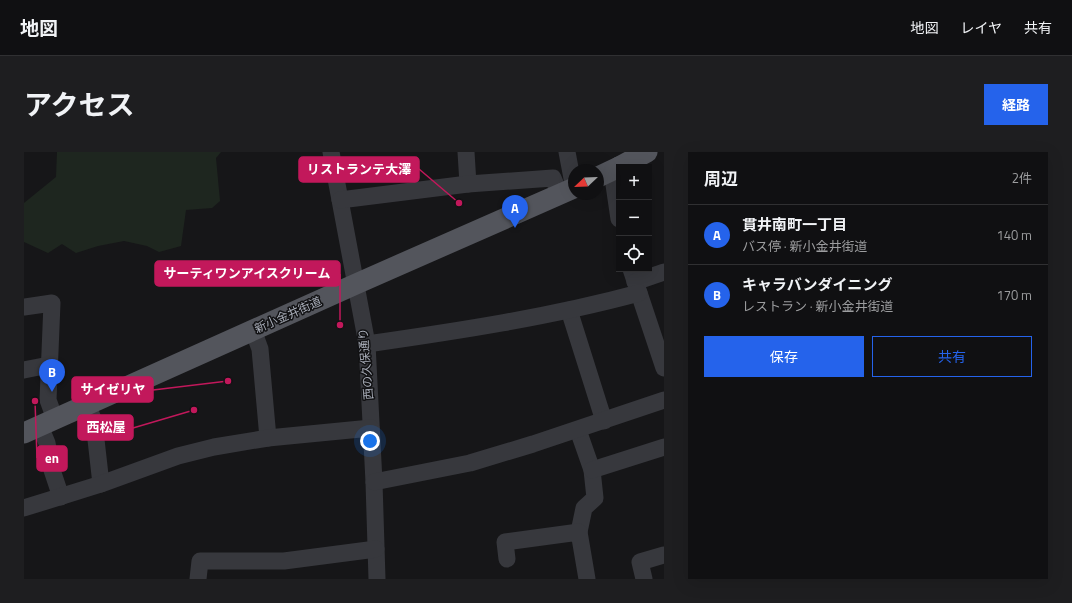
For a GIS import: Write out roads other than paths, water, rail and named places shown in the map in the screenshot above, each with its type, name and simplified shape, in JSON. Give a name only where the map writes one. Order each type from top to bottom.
[{"type":"main road","points":[[612,171],[647,152]]},
{"type":"main road","name":"新小金井街道","points":[[40,426],[356,284],[568,191]]},
{"type":"street","name":"西の久保通り","points":[[331,152],[367,344],[377,579]]},
{"type":"street","points":[[466,152],[468,184]]},
{"type":"street","points":[[567,152],[568,172]]},
{"type":"street","points":[[612,171],[616,200]]},
{"type":"street","points":[[340,200],[468,184],[553,178],[568,190]]},
{"type":"street","points":[[367,344],[447,333],[569,310],[635,281],[664,272]]},
{"type":"street","points":[[635,281],[664,368]]},
{"type":"street","points":[[24,307],[52,303],[48,400],[40,426],[47,443],[52,470],[61,497]]},
{"type":"street","points":[[569,310],[604,421]]},
{"type":"street","points":[[253,330],[260,349],[268,438]]},
{"type":"street","points":[[24,370],[49,365]]},
{"type":"street","points":[[374,482],[470,463],[578,430],[664,400]]},
{"type":"street","points":[[88,405],[94,422],[101,484]]},
{"type":"street","points":[[24,508],[101,484],[178,456],[214,447],[268,438],[371,428]]},
{"type":"street","points":[[578,430],[592,470],[595,498],[584,508],[579,532],[587,579]]},
{"type":"street","points":[[592,470],[664,447]]},
{"type":"street","points":[[507,559],[505,542],[579,532]]},
{"type":"street","points":[[198,579],[200,561],[284,561],[376,549]]},
{"type":"street","points":[[644,579],[640,562],[664,554]]},
{"type":"place","name":"リストランテ大澤","points":[[459,203]]},
{"type":"place","name":"貫井南町一丁目","points":[[515,228]]},
{"type":"place","name":"サーティワンアイスクリーム","points":[[340,325]]},
{"type":"place","name":"サイゼリヤ","points":[[228,381]]},
{"type":"place","name":"キャラバンダイニング","points":[[52,392]]},
{"type":"place","name":"en","points":[[35,401]]},
{"type":"place","name":"西松屋","points":[[194,410]]}]
